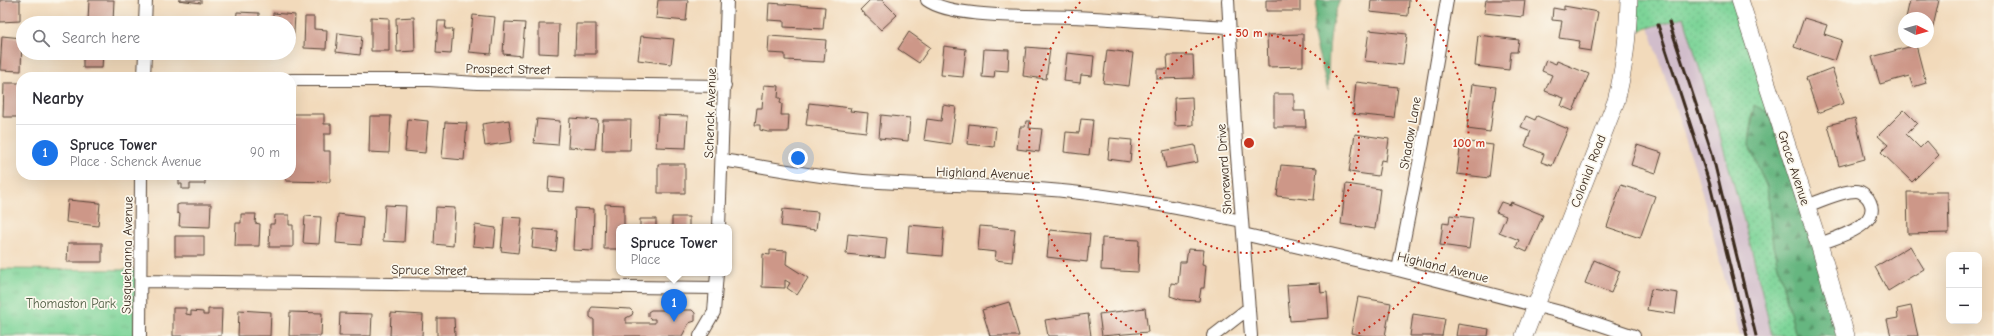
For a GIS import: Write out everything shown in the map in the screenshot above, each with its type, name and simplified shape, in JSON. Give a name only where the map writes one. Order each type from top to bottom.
[{"type":"street","points":[[145,16],[146,0]]},
{"type":"street","name":"Schenck Avenue","points":[[719,224],[723,160],[727,0]]},
{"type":"street","points":[[927,0],[944,9],[991,14],[1072,17],[1229,27]]},
{"type":"street","name":"Shoreward Drive","points":[[1228,0],[1251,336]]},
{"type":"street","name":"Shadow Lane","points":[[1398,270],[1423,143],[1447,0]]},
{"type":"street","name":"Colonial Road","points":[[1524,336],[1616,101],[1623,74],[1628,44],[1629,0]]},
{"type":"street","name":"Grace Avenue","points":[[1740,0],[1819,244],[1846,336]]},
{"type":"street","points":[[144,72],[145,60]]},
{"type":"street","name":"Prospect Street","points":[[296,80],[429,80],[477,83],[724,86]]},
{"type":"street","name":"Highland Avenue","points":[[723,160],[801,174],[862,180],[940,185],[986,185],[1072,192],[1149,202],[1242,221]]},
{"type":"street","name":"Susquehanna Avenue","points":[[140,336],[141,180]]},
{"type":"street","points":[[1806,206],[1849,192],[1859,191],[1867,196],[1870,202],[1872,212],[1866,222],[1849,233],[1819,244]]},
{"type":"street","name":"Highland Avenue","points":[[1243,234],[1398,270],[1568,314],[1634,336]]},
{"type":"street","points":[[700,336],[708,325],[714,312],[717,276]]},
{"type":"street","name":"Spruce Street","points":[[141,281],[716,288]]},
{"type":"street","points":[[1213,336],[1249,308]]},
{"type":"shaded area","points":[[1684,17],[1723,143],[1763,295],[1772,336],[1740,336],[1696,171],[1649,28]]},
{"type":"green space","points":[[1317,0],[1340,0],[1331,33],[1328,90],[1313,33]]},
{"type":"green space","points":[[1629,0],[1740,0],[1782,132],[1752,112],[1749,145],[1767,188],[1773,246],[1796,336],[1772,336],[1753,256],[1720,136],[1684,17],[1628,34]]},
{"type":"green space","points":[[1754,105],[1769,113],[1846,336],[1796,336],[1773,246],[1767,188],[1749,145]]},
{"type":"green space","name":"Thomaston Park","points":[[0,269],[141,270],[140,336],[0,336]]},
{"type":"building","points":[[0,0],[20,0],[20,16],[16,16],[16,21],[0,22]]},
{"type":"building","points":[[89,0],[114,0],[113,16],[88,16]]},
{"type":"building","points":[[178,0],[201,0],[201,3]]},
{"type":"building","points":[[658,0],[688,0],[686,21],[656,18]]},
{"type":"building","points":[[870,0],[882,0],[897,15],[881,30],[860,10]]},
{"type":"building","points":[[1266,0],[1300,0],[1300,11],[1266,11]]},
{"type":"building","points":[[1371,0],[1409,0],[1408,16],[1370,12]]},
{"type":"building","points":[[1486,0],[1525,0],[1523,17],[1484,13]]},
{"type":"building","points":[[1910,0],[1939,0],[1934,22],[1934,12],[1907,12]]},
{"type":"building","points":[[769,3],[825,7],[823,29],[784,27],[784,21],[768,20]]},
{"type":"building","points":[[1564,6],[1598,12],[1591,51],[1578,49],[1580,41],[1559,38],[1562,21],[1552,20],[1553,8],[1564,10]]},
{"type":"building","points":[[237,12],[259,13],[259,16],[237,16]]},
{"type":"building","points":[[273,13],[295,15],[295,16],[273,16]]},
{"type":"building","points":[[473,15],[495,17],[491,54],[469,52]]},
{"type":"building","points":[[305,17],[314,17],[314,29],[327,30],[326,49],[304,48]]},
{"type":"building","points":[[371,17],[389,18],[389,51],[371,51]]},
{"type":"building","points":[[414,17],[415,51],[397,52],[396,18]]},
{"type":"building","points":[[1804,18],[1827,25],[1824,34],[1842,40],[1835,61],[1794,47]]},
{"type":"building","points":[[438,21],[446,21],[445,29],[453,29],[451,54],[436,53]]},
{"type":"building","points":[[505,22],[525,23],[522,56],[503,54]]},
{"type":"building","points":[[539,24],[559,24],[558,54],[539,53]]},
{"type":"building","points":[[576,24],[596,24],[596,54],[575,54]]},
{"type":"building","points":[[1369,30],[1407,34],[1403,65],[1365,61]]},
{"type":"building","points":[[909,32],[930,47],[919,63],[898,49]]},
{"type":"building","points":[[338,33],[362,36],[360,55],[336,52]]},
{"type":"building","points":[[1303,34],[1303,66],[1268,67],[1267,35]]},
{"type":"building","points":[[1478,35],[1519,40],[1517,52],[1511,52],[1509,70],[1475,66]]},
{"type":"building","points":[[2,36],[16,37],[16,60],[21,60],[21,71],[0,70]]},
{"type":"building","points":[[641,36],[674,39],[671,64],[638,60]]},
{"type":"building","points":[[769,36],[826,40],[824,62],[785,60],[785,54],[768,53]]},
{"type":"building","points":[[944,46],[966,49],[963,77],[941,75]]},
{"type":"building","points":[[1026,47],[1050,49],[1046,79],[1023,76]]},
{"type":"building","points":[[1905,48],[1917,48],[1926,83],[1913,87],[1909,76],[1880,84],[1872,57]]},
{"type":"building","points":[[984,49],[1009,50],[1008,71],[995,70],[994,78],[982,77]]},
{"type":"building","points":[[1107,50],[1133,53],[1129,86],[1103,83]]},
{"type":"building","points":[[1067,53],[1094,56],[1092,76],[1081,75],[1080,83],[1064,81]]},
{"type":"building","points":[[1167,55],[1193,55],[1194,78],[1157,79],[1157,69],[1168,69]]},
{"type":"building","points":[[83,60],[103,60],[102,68],[83,68]]},
{"type":"building","points":[[1546,60],[1556,64],[1557,61],[1589,74],[1573,111],[1561,106],[1564,98],[1545,91],[1552,75],[1542,71]]},
{"type":"building","points":[[1832,68],[1844,103],[1818,113],[1806,78]]},
{"type":"building","points":[[1356,82],[1398,87],[1394,118],[1353,114]]},
{"type":"building","points":[[4,83],[16,83],[16,117],[3,117]]},
{"type":"building","points":[[1472,84],[1496,87],[1490,132],[1467,129]]},
{"type":"building","points":[[764,85],[779,86],[778,98],[781,98],[781,115],[789,115],[788,132],[768,132],[760,130],[760,125],[755,125],[757,108],[762,108]]},
{"type":"building","points":[[1274,94],[1294,94],[1294,111],[1305,111],[1306,127],[1274,127]]},
{"type":"building","points":[[1192,97],[1193,125],[1175,126],[1174,98]]},
{"type":"building","points":[[809,103],[851,108],[850,111],[868,113],[866,132],[806,125]]},
{"type":"building","points":[[943,105],[956,107],[951,144],[924,140],[927,119],[941,121]]},
{"type":"building","points":[[1904,110],[1917,123],[1906,134],[1920,148],[1927,141],[1939,155],[1912,182],[1881,152],[1888,145],[1878,136]]},
{"type":"building","points":[[296,114],[324,114],[324,124],[331,124],[331,134],[324,134],[324,151],[330,151],[330,182],[286,181],[296,180]]},
{"type":"building","points":[[658,115],[688,116],[686,148],[656,147]]},
{"type":"building","points":[[881,115],[910,118],[908,141],[879,138]]},
{"type":"building","points":[[370,116],[391,116],[389,153],[369,152]]},
{"type":"building","points":[[1526,116],[1535,120],[1537,116],[1568,129],[1552,166],[1541,162],[1544,154],[1525,146],[1531,131],[1521,127]]},
{"type":"building","points":[[570,118],[598,120],[595,149],[568,147]]},
{"type":"building","points":[[1855,118],[1865,159],[1839,166],[1828,125]]},
{"type":"building","points":[[408,119],[428,121],[425,153],[405,151]]},
{"type":"building","points":[[537,119],[560,121],[558,145],[534,143]]},
{"type":"building","points":[[1081,119],[1093,120],[1089,155],[1064,152],[1066,132],[1079,133]]},
{"type":"building","points":[[509,120],[512,142],[485,146],[482,124]]},
{"type":"building","points":[[603,120],[631,120],[630,150],[602,150]]},
{"type":"building","points":[[1026,121],[1030,121],[1029,128],[1042,129],[1039,152],[1017,149],[1020,127],[1025,127]]},
{"type":"building","points":[[445,122],[467,123],[464,160],[442,158]]},
{"type":"building","points":[[969,124],[996,127],[994,147],[967,144]]},
{"type":"building","points":[[1355,134],[1389,139],[1386,161],[1381,160],[1378,176],[1349,172]]},
{"type":"building","points":[[1110,138],[1132,140],[1130,162],[1108,159]]},
{"type":"building","points":[[1461,141],[1493,145],[1489,178],[1457,174]]},
{"type":"building","points":[[1195,145],[1198,162],[1166,168],[1163,151]]},
{"type":"building","points":[[1637,145],[1662,153],[1656,173],[1631,165]]},
{"type":"building","points":[[658,164],[685,164],[685,193],[658,193]]},
{"type":"building","points":[[1281,165],[1317,168],[1314,200],[1277,196]]},
{"type":"building","points":[[549,176],[565,178],[564,192],[548,191]]},
{"type":"building","points":[[179,180],[205,180],[205,184],[190,184],[190,189],[182,189],[182,184],[179,184]]},
{"type":"building","points":[[1346,184],[1380,189],[1375,229],[1341,224]]},
{"type":"building","points":[[1621,185],[1655,196],[1640,238],[1607,227]]},
{"type":"building","points":[[1907,192],[1948,192],[1949,233],[1908,234]]},
{"type":"building","points":[[68,200],[100,203],[98,226],[66,222]]},
{"type":"building","points":[[1501,202],[1510,205],[1511,202],[1543,215],[1527,252],[1516,247],[1519,240],[1499,232],[1506,216],[1496,212]]},
{"type":"building","points":[[211,204],[210,227],[179,226],[180,214],[177,213],[177,205]]},
{"type":"building","points":[[605,204],[624,205],[624,224],[616,224],[616,249],[604,249]]},
{"type":"building","points":[[385,205],[406,206],[404,242],[383,241]]},
{"type":"building","points":[[436,207],[455,208],[453,246],[434,244]]},
{"type":"building","points":[[575,208],[594,209],[593,251],[573,250]]},
{"type":"building","points":[[783,209],[818,212],[816,230],[781,226]]},
{"type":"building","points":[[241,214],[256,214],[255,223],[260,224],[259,246],[235,246],[236,223],[241,223]]},
{"type":"building","points":[[338,214],[363,217],[361,245],[336,243]]},
{"type":"building","points":[[275,215],[289,215],[289,225],[293,225],[293,247],[269,247],[270,224],[274,224]]},
{"type":"building","points":[[1450,215],[1473,218],[1469,249],[1440,245],[1443,223],[1449,224]]},
{"type":"building","points":[[305,216],[321,217],[319,244],[303,243]]},
{"type":"building","points":[[504,217],[522,218],[518,253],[501,251]]},
{"type":"building","points":[[672,217],[689,217],[689,224],[672,224]]},
{"type":"building","points":[[640,219],[656,219],[656,224],[640,224]]},
{"type":"building","points":[[475,225],[496,228],[494,248],[473,246]]},
{"type":"building","points":[[909,225],[944,228],[942,256],[907,253]]},
{"type":"building","points":[[980,226],[1015,229],[1012,262],[995,260],[996,252],[978,250]]},
{"type":"building","points":[[534,229],[558,231],[556,251],[532,248]]},
{"type":"building","points":[[1050,230],[1090,234],[1087,262],[1047,257]]},
{"type":"building","points":[[848,234],[887,238],[885,258],[846,254]]},
{"type":"building","points":[[175,236],[204,236],[204,256],[175,256]]},
{"type":"building","points":[[1102,238],[1139,240],[1138,272],[1101,270]]},
{"type":"building","points":[[68,243],[102,243],[102,262],[67,262]]},
{"type":"building","points":[[1910,246],[1924,269],[1888,291],[1875,267]]},
{"type":"building","points":[[1188,249],[1204,250],[1202,264],[1206,265],[1204,288],[1201,288],[1199,301],[1182,300],[1170,296],[1171,283],[1178,284],[1180,262],[1186,262]]},
{"type":"building","points":[[770,250],[787,251],[786,264],[808,278],[797,295],[787,288],[790,283],[785,280],[785,288],[762,287],[763,254],[770,255]]},
{"type":"building","points":[[1594,260],[1620,271],[1611,293],[1585,283]]},
{"type":"building","points":[[1320,283],[1321,293],[1327,292],[1329,318],[1290,321],[1287,285]]},
{"type":"building","points":[[1651,289],[1678,293],[1675,314],[1647,310]]},
{"type":"building","points":[[1358,297],[1391,303],[1385,336],[1365,336],[1351,333]]},
{"type":"building","points":[[1009,302],[1019,336],[990,336],[982,310]]},
{"type":"building","points":[[1911,306],[1918,336],[1891,336],[1887,320],[1898,318],[1897,309]]},
{"type":"building","points":[[592,307],[630,309],[633,312],[632,315],[626,318],[626,323],[655,323],[655,319],[651,319],[648,316],[648,312],[651,310],[692,310],[695,313],[695,321],[689,323],[682,336],[594,336],[594,320],[590,317],[590,310]]},
{"type":"building","points":[[173,308],[186,308],[186,314],[191,315],[191,311],[203,312],[203,315],[208,315],[208,309],[222,309],[221,336],[173,336]]},
{"type":"building","points":[[1145,308],[1148,332],[1102,336],[1099,314]]},
{"type":"building","points":[[239,310],[271,312],[270,336],[238,336]]},
{"type":"building","points":[[290,312],[322,313],[321,336],[289,336]]},
{"type":"building","points":[[340,313],[372,314],[371,336],[339,336]]},
{"type":"building","points":[[391,313],[423,315],[422,336],[390,336]]},
{"type":"building","points":[[1088,314],[1091,336],[1048,336],[1045,320]]},
{"type":"building","points":[[1413,314],[1445,319],[1442,336],[1410,336]]},
{"type":"building","points":[[437,318],[454,318],[455,336],[437,336]]},
{"type":"building","points":[[1458,324],[1489,329],[1488,336],[1456,336]]},
{"type":"railway","points":[[1669,22],[1712,153],[1756,336]]},
{"type":"railway","points":[[1658,25],[1710,185],[1747,336]]},
{"type":"place","name":"Spruce Tower","points":[[674,322]]}]
